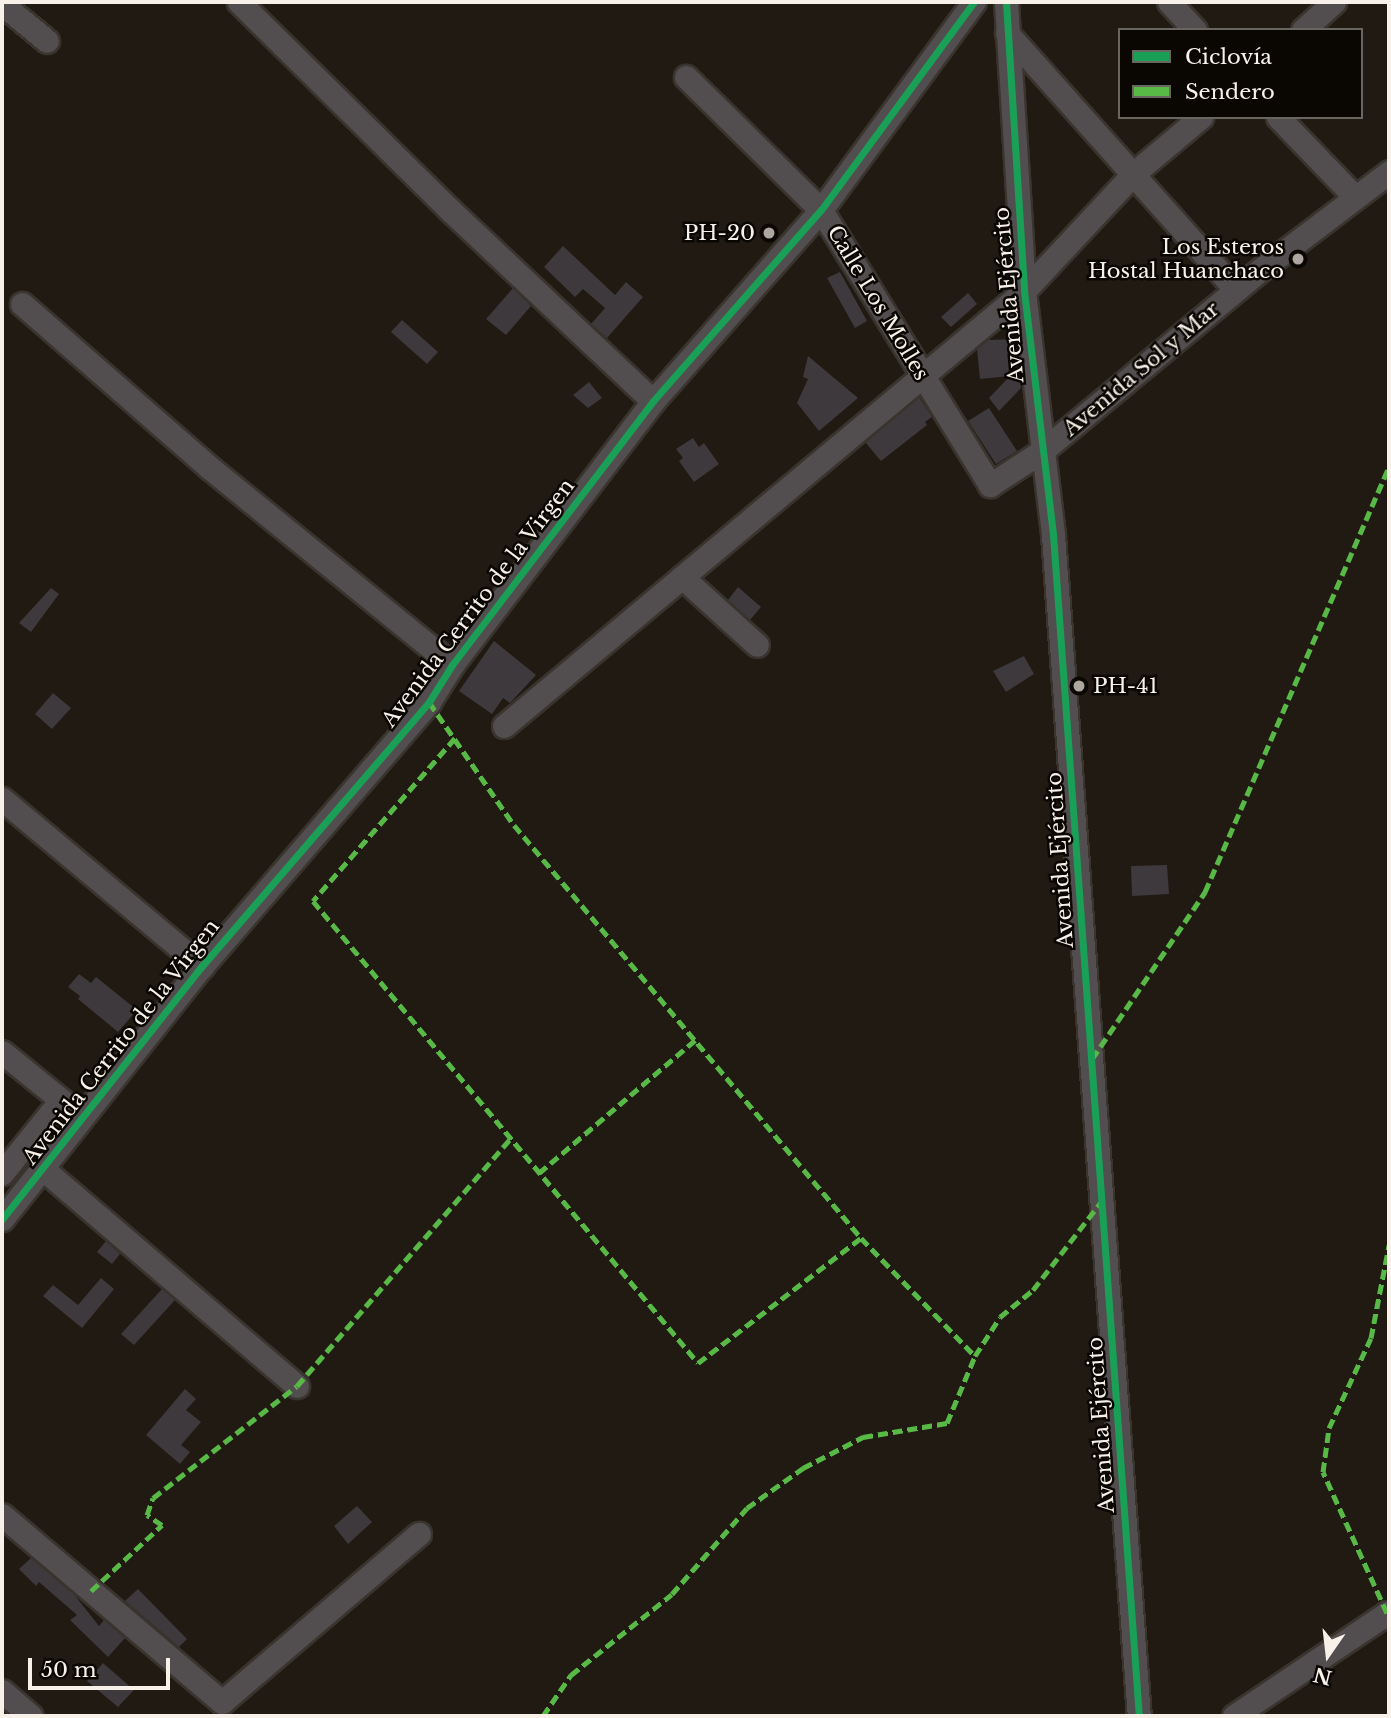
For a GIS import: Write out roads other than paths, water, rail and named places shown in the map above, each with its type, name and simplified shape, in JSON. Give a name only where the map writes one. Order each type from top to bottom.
[{"type":"street","points":[[239,2],[450,210],[653,401]]},
{"type":"street","name":"Avenida Cerrito de la Virgen","points":[[2,1219],[202,966],[429,702],[452,665],[653,401],[821,210],[974,2]]},
{"type":"street","name":"Avenida Ejército","points":[[1006,2],[1024,291],[1053,535],[1139,1716]]},
{"type":"street","points":[[1169,2],[1193,28]]},
{"type":"street","points":[[1305,28],[1334,2]]},
{"type":"street","points":[[2,4],[47,41]]},
{"type":"street","points":[[1007,33],[1236,289]]},
{"type":"street","name":"Calle Los Molles","points":[[686,77],[821,210],[990,485]]},
{"type":"street","points":[[504,726],[924,378],[1024,291],[1133,174],[1200,119]]},
{"type":"street","points":[[1280,119],[1355,198]]},
{"type":"street","name":"Avenida Sol y Mar","points":[[990,485],[1042,451],[1236,289],[1389,172]]},
{"type":"street","points":[[22,304],[210,468],[452,665]]},
{"type":"street","points":[[682,576],[757,645]]},
{"type":"street","points":[[2,799],[202,966]]},
{"type":"street","points":[[2,1052],[61,1100],[2,1173]]},
{"type":"street","points":[[43,1169],[297,1386]]},
{"type":"street","points":[[2,1515],[222,1702],[419,1534]]},
{"type":"street","points":[[1234,1716],[1387,1613],[1389,1615]]},
{"type":"street","points":[[2,1691],[31,1716]]},
{"type":"place","name":"PH-20","points":[[769,233]]},
{"type":"place","name":"Los Esteros Hostal Huanchaco","points":[[1298,259]]},
{"type":"place","name":"PH-41","points":[[1079,686]]}]
